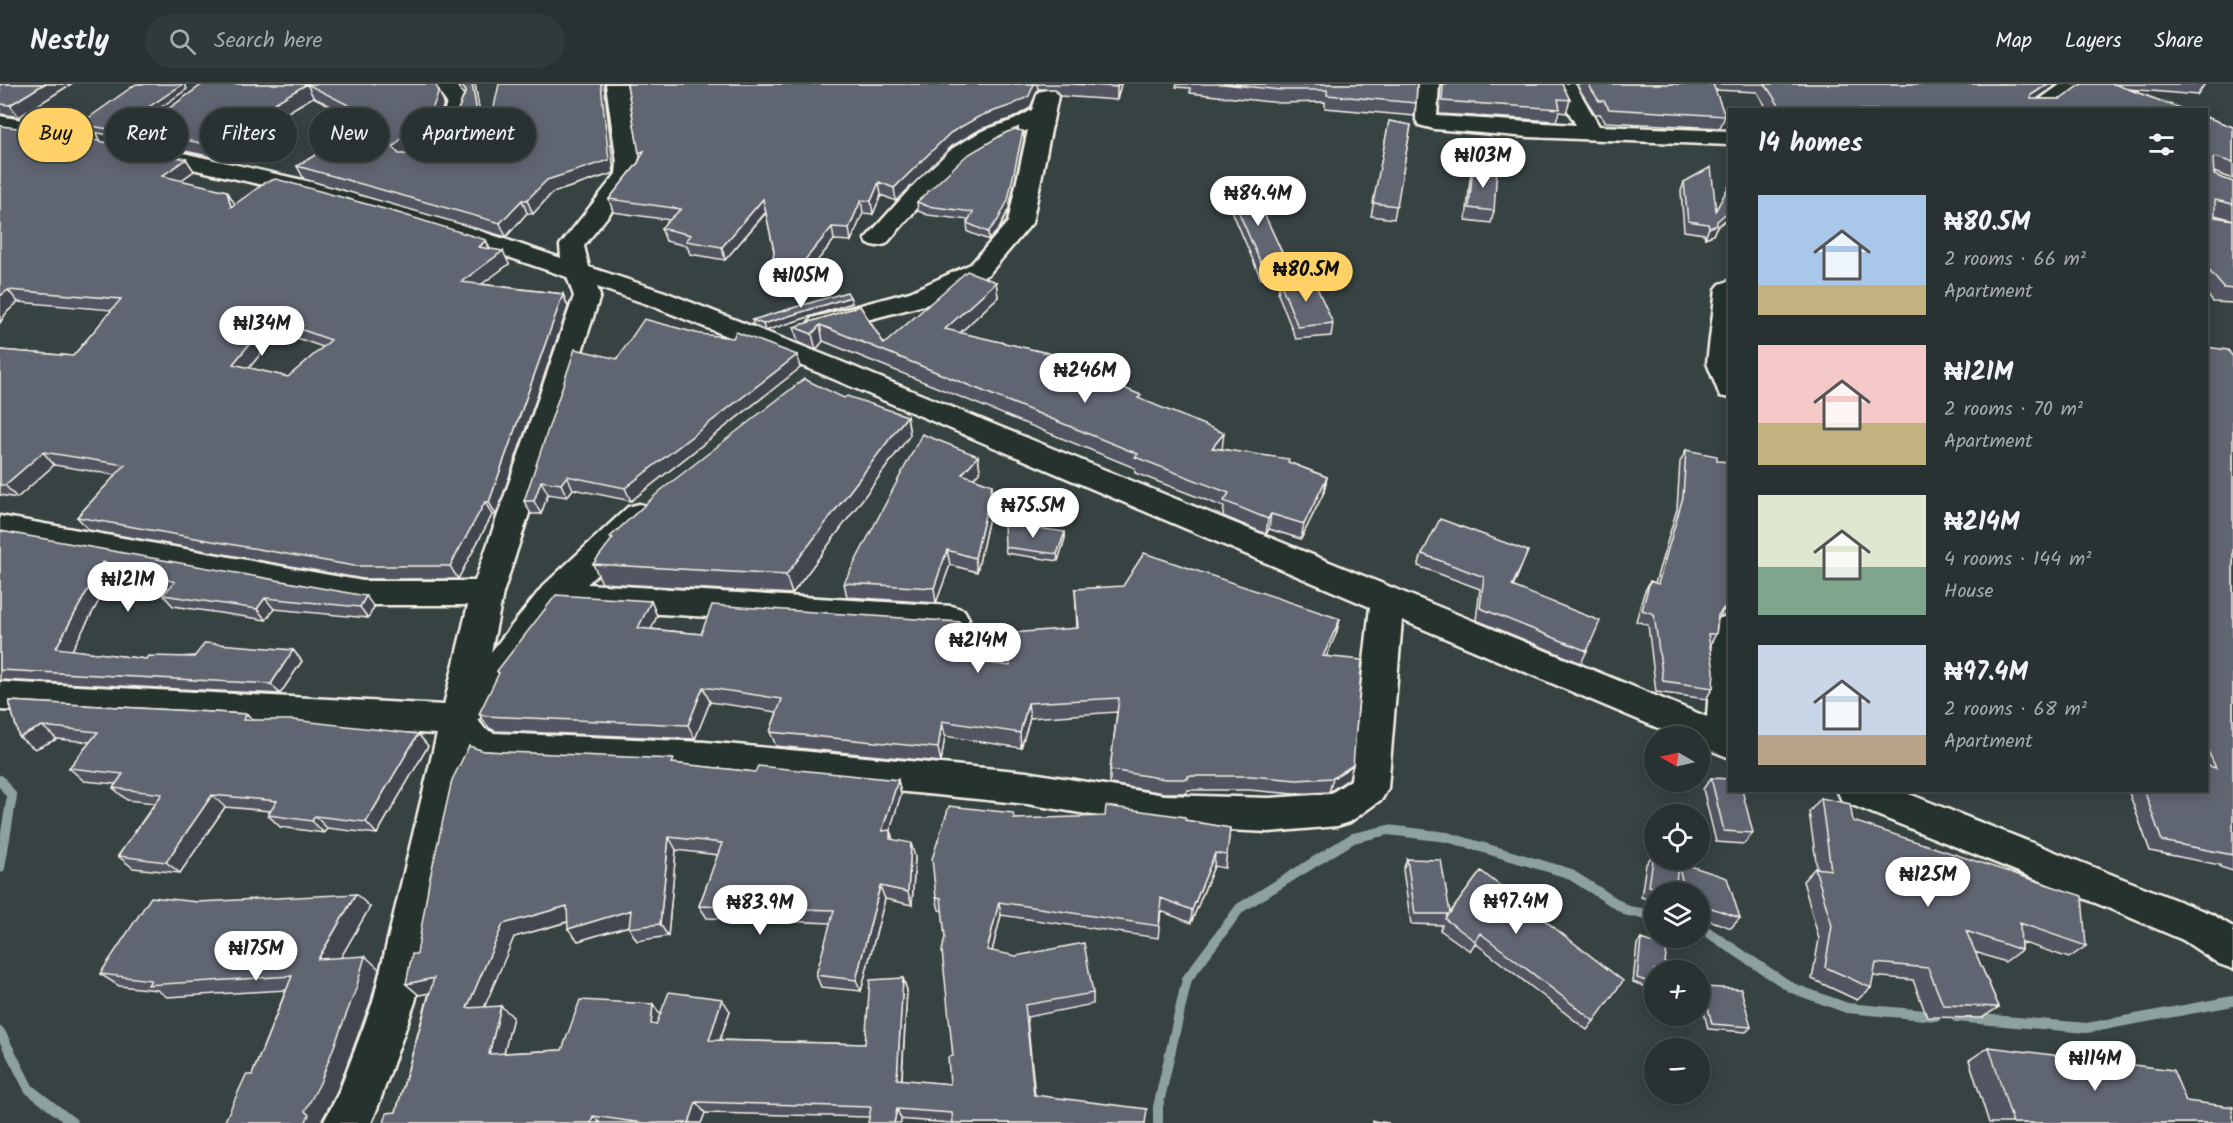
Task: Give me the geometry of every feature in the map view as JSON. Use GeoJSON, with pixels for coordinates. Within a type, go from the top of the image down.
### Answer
{"type":"FeatureCollection","features":[{"type":"Feature","properties":{"kind":"street"},"geometry":{"type":"LineString","coordinates":[[444,84],[458,103],[456,108]]}},
{"type":"Feature","properties":{"kind":"street"},"geometry":{"type":"LineString","coordinates":[[345,1123],[354,1109],[394,1002],[487,593],[587,296],[572,254],[573,245],[628,175],[617,84]]}},
{"type":"Feature","properties":{"kind":"street"},"geometry":{"type":"LineString","coordinates":[[1428,84],[1426,116],[1427,120],[1434,122],[1728,138]]}},
{"type":"Feature","properties":{"kind":"street"},"geometry":{"type":"LineString","coordinates":[[1564,84],[1591,132]]}},
{"type":"Feature","properties":{"kind":"street"},"geometry":{"type":"LineString","coordinates":[[2039,108],[2076,84]]}},
{"type":"Feature","properties":{"kind":"street"},"geometry":{"type":"LineString","coordinates":[[766,341],[851,314],[919,298],[980,269],[1020,223],[1050,91]]}},
{"type":"Feature","properties":{"kind":"street"},"geometry":{"type":"LineString","coordinates":[[877,239],[926,185],[961,153],[990,136],[1022,125],[1042,113],[1050,91]]}},
{"type":"Feature","properties":{"kind":"street"},"geometry":{"type":"LineString","coordinates":[[0,123],[105,143]]}},
{"type":"Feature","properties":{"kind":"street"},"geometry":{"type":"LineString","coordinates":[[188,161],[308,188],[426,220],[578,270],[827,366],[1726,742],[1728,685]]}},
{"type":"Feature","properties":{"kind":"street"},"geometry":{"type":"LineString","coordinates":[[1728,298],[1721,363],[1728,383]]}},
{"type":"Feature","properties":{"kind":"street"},"geometry":{"type":"LineString","coordinates":[[800,387],[827,366]]}},
{"type":"Feature","properties":{"kind":"street"},"geometry":{"type":"LineString","coordinates":[[458,720],[555,595],[664,493]]}},
{"type":"Feature","properties":{"kind":"street"},"geometry":{"type":"LineString","coordinates":[[0,527],[363,593],[487,593]]}},
{"type":"Feature","properties":{"kind":"street"},"geometry":{"type":"LineString","coordinates":[[555,595],[952,619]]}},
{"type":"Feature","properties":{"kind":"street"},"geometry":{"type":"LineString","coordinates":[[458,720],[472,740],[494,748],[705,757],[1027,788],[1164,811],[1269,815],[1337,810],[1369,788],[1387,601]]}},
{"type":"Feature","properties":{"kind":"street"},"geometry":{"type":"LineString","coordinates":[[0,696],[458,720]]}},
{"type":"Feature","properties":{"kind":"street"},"geometry":{"type":"LineString","coordinates":[[1860,792],[2122,895],[2197,927],[2233,950]]}},
{"type":"Feature","properties":{"kind":"building"},"geometry":{"type":"Polygon","coordinates":[[[0,84],[44,84],[10,105],[0,104],[0,84]]]}},
{"type":"Feature","properties":{"kind":"building"},"geometry":{"type":"Polygon","coordinates":[[[136,84],[183,84],[147,108],[105,108],[105,128],[93,126],[93,115],[136,84]]]}},
{"type":"Feature","properties":{"kind":"building"},"geometry":{"type":"Polygon","coordinates":[[[203,84],[307,84],[266,108],[200,108],[200,143],[188,140],[188,108],[170,108],[203,84]]]}},
{"type":"Feature","properties":{"kind":"building"},"geometry":{"type":"Polygon","coordinates":[[[307,84],[435,84],[439,91],[432,108],[401,108],[401,139],[393,147],[401,154],[401,162],[536,162],[536,108],[494,108],[499,84],[601,84],[609,160],[547,180],[527,200],[522,200],[500,223],[297,166],[309,159],[309,162],[389,162],[389,108],[354,108],[307,84]]]}},
{"type":"Feature","properties":{"kind":"building"},"geometry":{"type":"Polygon","coordinates":[[[460,84],[472,84],[476,108],[459,108],[466,91],[460,84]]]}},
{"type":"Feature","properties":{"kind":"building"},"geometry":{"type":"Polygon","coordinates":[[[627,84],[1034,84],[1029,96],[1012,105],[980,116],[950,133],[894,188],[879,182],[871,201],[861,200],[849,228],[832,227],[794,273],[772,269],[774,251],[763,199],[722,247],[686,241],[691,235],[661,228],[681,209],[609,199],[638,163],[644,151],[639,153],[627,84]]]}},
{"type":"Feature","properties":{"kind":"building"},"geometry":{"type":"Polygon","coordinates":[[[1072,84],[1118,84],[1117,87],[1072,84]]]}},
{"type":"Feature","properties":{"kind":"building"},"geometry":{"type":"Polygon","coordinates":[[[1223,84],[1417,84],[1416,103],[1327,95],[1327,90],[1281,90],[1223,84]]]}},
{"type":"Feature","properties":{"kind":"building"},"geometry":{"type":"Polygon","coordinates":[[[1443,84],[1562,84],[1570,100],[1558,99],[1560,109],[1442,101],[1443,84]]]}},
{"type":"Feature","properties":{"kind":"building"},"geometry":{"type":"Polygon","coordinates":[[[1588,84],[1713,84],[1725,116],[1609,109],[1604,101],[1599,101],[1588,84]]]}},
{"type":"Feature","properties":{"kind":"building"},"geometry":{"type":"Polygon","coordinates":[[[1765,84],[2048,84],[2031,95],[2031,99],[2061,99],[2082,84],[2114,84],[2180,108],[1781,108],[1765,84]]]}},
{"type":"Feature","properties":{"kind":"building"},"geometry":{"type":"Polygon","coordinates":[[[2208,118],[2233,127],[2233,163],[2216,157],[2213,159],[2214,175],[2233,182],[2233,204],[2215,200],[2215,217],[2233,220],[2233,289],[2224,288],[2208,269],[2208,118]]]}},
{"type":"Feature","properties":{"kind":"building"},"geometry":{"type":"Polygon","coordinates":[[[1389,121],[1411,125],[1397,206],[1373,203],[1389,121]]]}},
{"type":"Feature","properties":{"kind":"building"},"geometry":{"type":"Polygon","coordinates":[[[0,126],[18,128],[18,162],[93,162],[93,140],[105,142],[105,162],[182,162],[162,176],[227,191],[231,207],[266,182],[276,179],[395,212],[486,240],[479,247],[503,251],[461,282],[563,294],[489,502],[485,502],[450,566],[354,566],[77,517],[125,465],[43,452],[5,485],[0,485],[0,350],[73,356],[121,299],[8,290],[0,296],[0,126]],[[283,323],[266,324],[233,364],[288,377],[331,340],[283,323]]]}},
{"type":"Feature","properties":{"kind":"building"},"geometry":{"type":"Polygon","coordinates":[[[1018,128],[1017,130],[1023,131],[1008,200],[998,220],[988,232],[967,223],[973,212],[927,206],[917,202],[966,156],[1018,128]]]}},
{"type":"Feature","properties":{"kind":"building"},"geometry":{"type":"Polygon","coordinates":[[[1473,166],[1497,169],[1494,211],[1469,208],[1473,166]]]}},
{"type":"Feature","properties":{"kind":"building"},"geometry":{"type":"Polygon","coordinates":[[[1711,167],[1716,210],[1728,188],[1728,212],[1717,221],[1717,225],[1709,228],[1708,224],[1688,221],[1684,182],[1711,167]]]}},
{"type":"Feature","properties":{"kind":"building"},"geometry":{"type":"Polygon","coordinates":[[[1250,183],[1287,263],[1262,266],[1230,192],[1250,183]]]}},
{"type":"Feature","properties":{"kind":"building"},"geometry":{"type":"Polygon","coordinates":[[[967,271],[996,282],[945,329],[1052,354],[1049,357],[1141,395],[1138,398],[1224,433],[1212,448],[1289,459],[1288,462],[1327,477],[1304,524],[1271,514],[1268,519],[1224,501],[1229,493],[1135,457],[1138,454],[820,325],[812,334],[794,327],[860,306],[884,344],[967,271]]]}},
{"type":"Feature","properties":{"kind":"building"},"geometry":{"type":"Polygon","coordinates":[[[1313,279],[1333,323],[1298,327],[1280,282],[1313,279]]]}},
{"type":"Feature","properties":{"kind":"building"},"geometry":{"type":"Polygon","coordinates":[[[847,292],[850,297],[763,324],[752,320],[847,292]]]}},
{"type":"Feature","properties":{"kind":"building"},"geometry":{"type":"Polygon","coordinates":[[[644,319],[700,334],[733,338],[736,332],[797,355],[625,488],[567,476],[561,484],[541,481],[534,501],[524,501],[575,349],[617,359],[644,319]]]}},
{"type":"Feature","properties":{"kind":"building"},"geometry":{"type":"Polygon","coordinates":[[[2208,347],[2228,350],[2233,357],[2233,855],[2162,841],[2145,792],[2208,792],[2208,766],[2216,768],[2208,751],[2208,347]]]}},
{"type":"Feature","properties":{"kind":"building"},"geometry":{"type":"Polygon","coordinates":[[[804,379],[844,398],[847,396],[907,416],[786,575],[593,564],[613,538],[610,537],[660,491],[804,379]]]}},
{"type":"Feature","properties":{"kind":"building"},"geometry":{"type":"Polygon","coordinates":[[[922,434],[978,456],[962,474],[992,485],[975,558],[947,550],[934,588],[844,583],[922,434]]]}},
{"type":"Feature","properties":{"kind":"building"},"geometry":{"type":"Polygon","coordinates":[[[1686,450],[1717,456],[1717,461],[1728,462],[1728,601],[1718,615],[1716,634],[1708,634],[1714,670],[1713,688],[1663,681],[1654,614],[1642,610],[1650,581],[1658,584],[1683,497],[1686,450]]]}},
{"type":"Feature","properties":{"kind":"building"},"geometry":{"type":"Polygon","coordinates":[[[1440,519],[1528,551],[1512,586],[1600,621],[1587,651],[1480,608],[1484,577],[1422,554],[1440,519]]]}},
{"type":"Feature","properties":{"kind":"building"},"geometry":{"type":"Polygon","coordinates":[[[1004,523],[1065,532],[1057,554],[1005,547],[1004,523]]]}},
{"type":"Feature","properties":{"kind":"building"},"geometry":{"type":"Polygon","coordinates":[[[0,531],[366,596],[360,607],[265,598],[257,609],[163,595],[175,582],[118,563],[115,566],[103,562],[56,648],[146,659],[148,656],[194,657],[205,643],[293,650],[271,684],[0,670],[0,531]]]}},
{"type":"Feature","properties":{"kind":"building"},"geometry":{"type":"Polygon","coordinates":[[[1144,553],[1340,619],[1323,656],[1362,660],[1353,765],[1333,778],[1297,780],[1251,776],[1188,776],[1188,779],[1165,779],[1110,770],[1119,698],[1028,703],[1020,733],[942,721],[938,748],[770,732],[782,699],[703,687],[688,725],[479,714],[499,673],[497,671],[556,595],[651,601],[638,628],[701,634],[712,605],[960,622],[952,658],[1010,666],[1008,633],[1078,628],[1075,589],[1123,586],[1144,553]]]}},
{"type":"Feature","properties":{"kind":"building"},"geometry":{"type":"Polygon","coordinates":[[[9,701],[247,714],[243,720],[293,720],[418,734],[366,822],[315,816],[312,821],[268,815],[277,801],[212,795],[166,862],[118,856],[162,794],[113,788],[123,774],[69,768],[98,732],[42,726],[19,737],[9,701]]]}},
{"type":"Feature","properties":{"kind":"building"},"geometry":{"type":"Polygon","coordinates":[[[469,746],[484,751],[674,759],[672,763],[755,772],[758,766],[898,780],[882,831],[890,830],[890,839],[911,843],[908,892],[880,886],[856,980],[816,975],[834,910],[699,906],[722,843],[669,837],[660,924],[629,928],[631,910],[568,929],[567,906],[503,924],[467,1008],[501,1006],[489,1054],[562,1050],[580,1000],[653,1004],[651,1024],[656,1025],[669,992],[722,999],[709,1040],[865,1044],[870,980],[903,978],[897,1079],[950,1084],[948,1057],[953,1056],[942,951],[945,937],[941,898],[936,897],[932,859],[949,806],[1013,813],[1014,819],[1105,816],[1106,806],[1185,817],[1185,820],[1230,828],[1227,855],[1215,853],[1192,910],[1161,898],[1159,926],[999,902],[987,950],[1016,956],[1084,943],[1093,993],[1025,1005],[1034,1095],[1147,1109],[1145,1123],[953,1123],[952,1113],[897,1109],[894,1123],[868,1123],[871,1107],[696,1102],[689,1123],[643,1123],[593,1116],[591,1123],[384,1123],[387,1113],[396,1112],[434,978],[406,984],[412,954],[417,954],[429,882],[452,780],[469,746]]]}},
{"type":"Feature","properties":{"kind":"building"},"geometry":{"type":"Polygon","coordinates":[[[1711,778],[1728,779],[1728,792],[1743,792],[1753,833],[1724,831],[1711,778]]]}},
{"type":"Feature","properties":{"kind":"building"},"geometry":{"type":"Polygon","coordinates":[[[1821,798],[1850,804],[1853,821],[2082,896],[2086,946],[2020,923],[2021,950],[1966,931],[1999,1007],[1943,1005],[1928,968],[1876,963],[1871,988],[1825,967],[1832,926],[1815,868],[1831,870],[1821,798]]]}},
{"type":"Feature","properties":{"kind":"building"},"geometry":{"type":"Polygon","coordinates":[[[1407,859],[1441,860],[1450,913],[1481,871],[1623,981],[1594,1021],[1480,933],[1475,941],[1445,919],[1448,914],[1415,914],[1407,859]]]}},
{"type":"Feature","properties":{"kind":"building"},"geometry":{"type":"Polygon","coordinates":[[[1651,870],[1677,870],[1676,882],[1650,882],[1651,870]]]}},
{"type":"Feature","properties":{"kind":"building"},"geometry":{"type":"Polygon","coordinates":[[[1680,870],[1703,870],[1727,878],[1740,918],[1710,908],[1710,882],[1682,882],[1680,870]]]}},
{"type":"Feature","properties":{"kind":"building"},"geometry":{"type":"Polygon","coordinates":[[[356,894],[318,959],[365,956],[356,989],[320,1083],[305,1111],[309,1115],[305,1123],[224,1123],[246,1075],[252,1075],[292,976],[148,985],[151,980],[100,974],[151,897],[198,902],[356,894]]]}},
{"type":"Feature","properties":{"kind":"building"},"geometry":{"type":"Polygon","coordinates":[[[1641,939],[1644,940],[1644,948],[1667,948],[1665,960],[1644,960],[1644,980],[1637,978],[1641,939]]]}},
{"type":"Feature","properties":{"kind":"building"},"geometry":{"type":"Polygon","coordinates":[[[1710,987],[1741,989],[1751,1027],[1712,1024],[1710,987]]]}},
{"type":"Feature","properties":{"kind":"building"},"geometry":{"type":"Polygon","coordinates":[[[1989,1047],[2173,1070],[2186,1101],[2233,1107],[2233,1123],[2013,1123],[1989,1047]]]}},
{"type":"Feature","properties":{"kind":"waterway"},"geometry":{"type":"LineString","coordinates":[[0,780],[12,796],[0,868]]}},
{"type":"Feature","properties":{"kind":"waterway"},"geometry":{"type":"LineString","coordinates":[[1158,1123],[1158,1107],[1187,979],[1240,908],[1353,838],[1388,830],[1447,837],[1568,873],[1628,911],[1644,913]]}},
{"type":"Feature","properties":{"kind":"waterway"},"geometry":{"type":"LineString","coordinates":[[1710,934],[1792,988],[1847,1008],[1936,1016]]}},
{"type":"Feature","properties":{"kind":"waterway"},"geometry":{"type":"LineString","coordinates":[[1956,1017],[2087,1028],[2233,1001]]}},
{"type":"Feature","properties":{"kind":"waterway"},"geometry":{"type":"LineString","coordinates":[[0,1032],[29,1089],[73,1123]]}}]}
